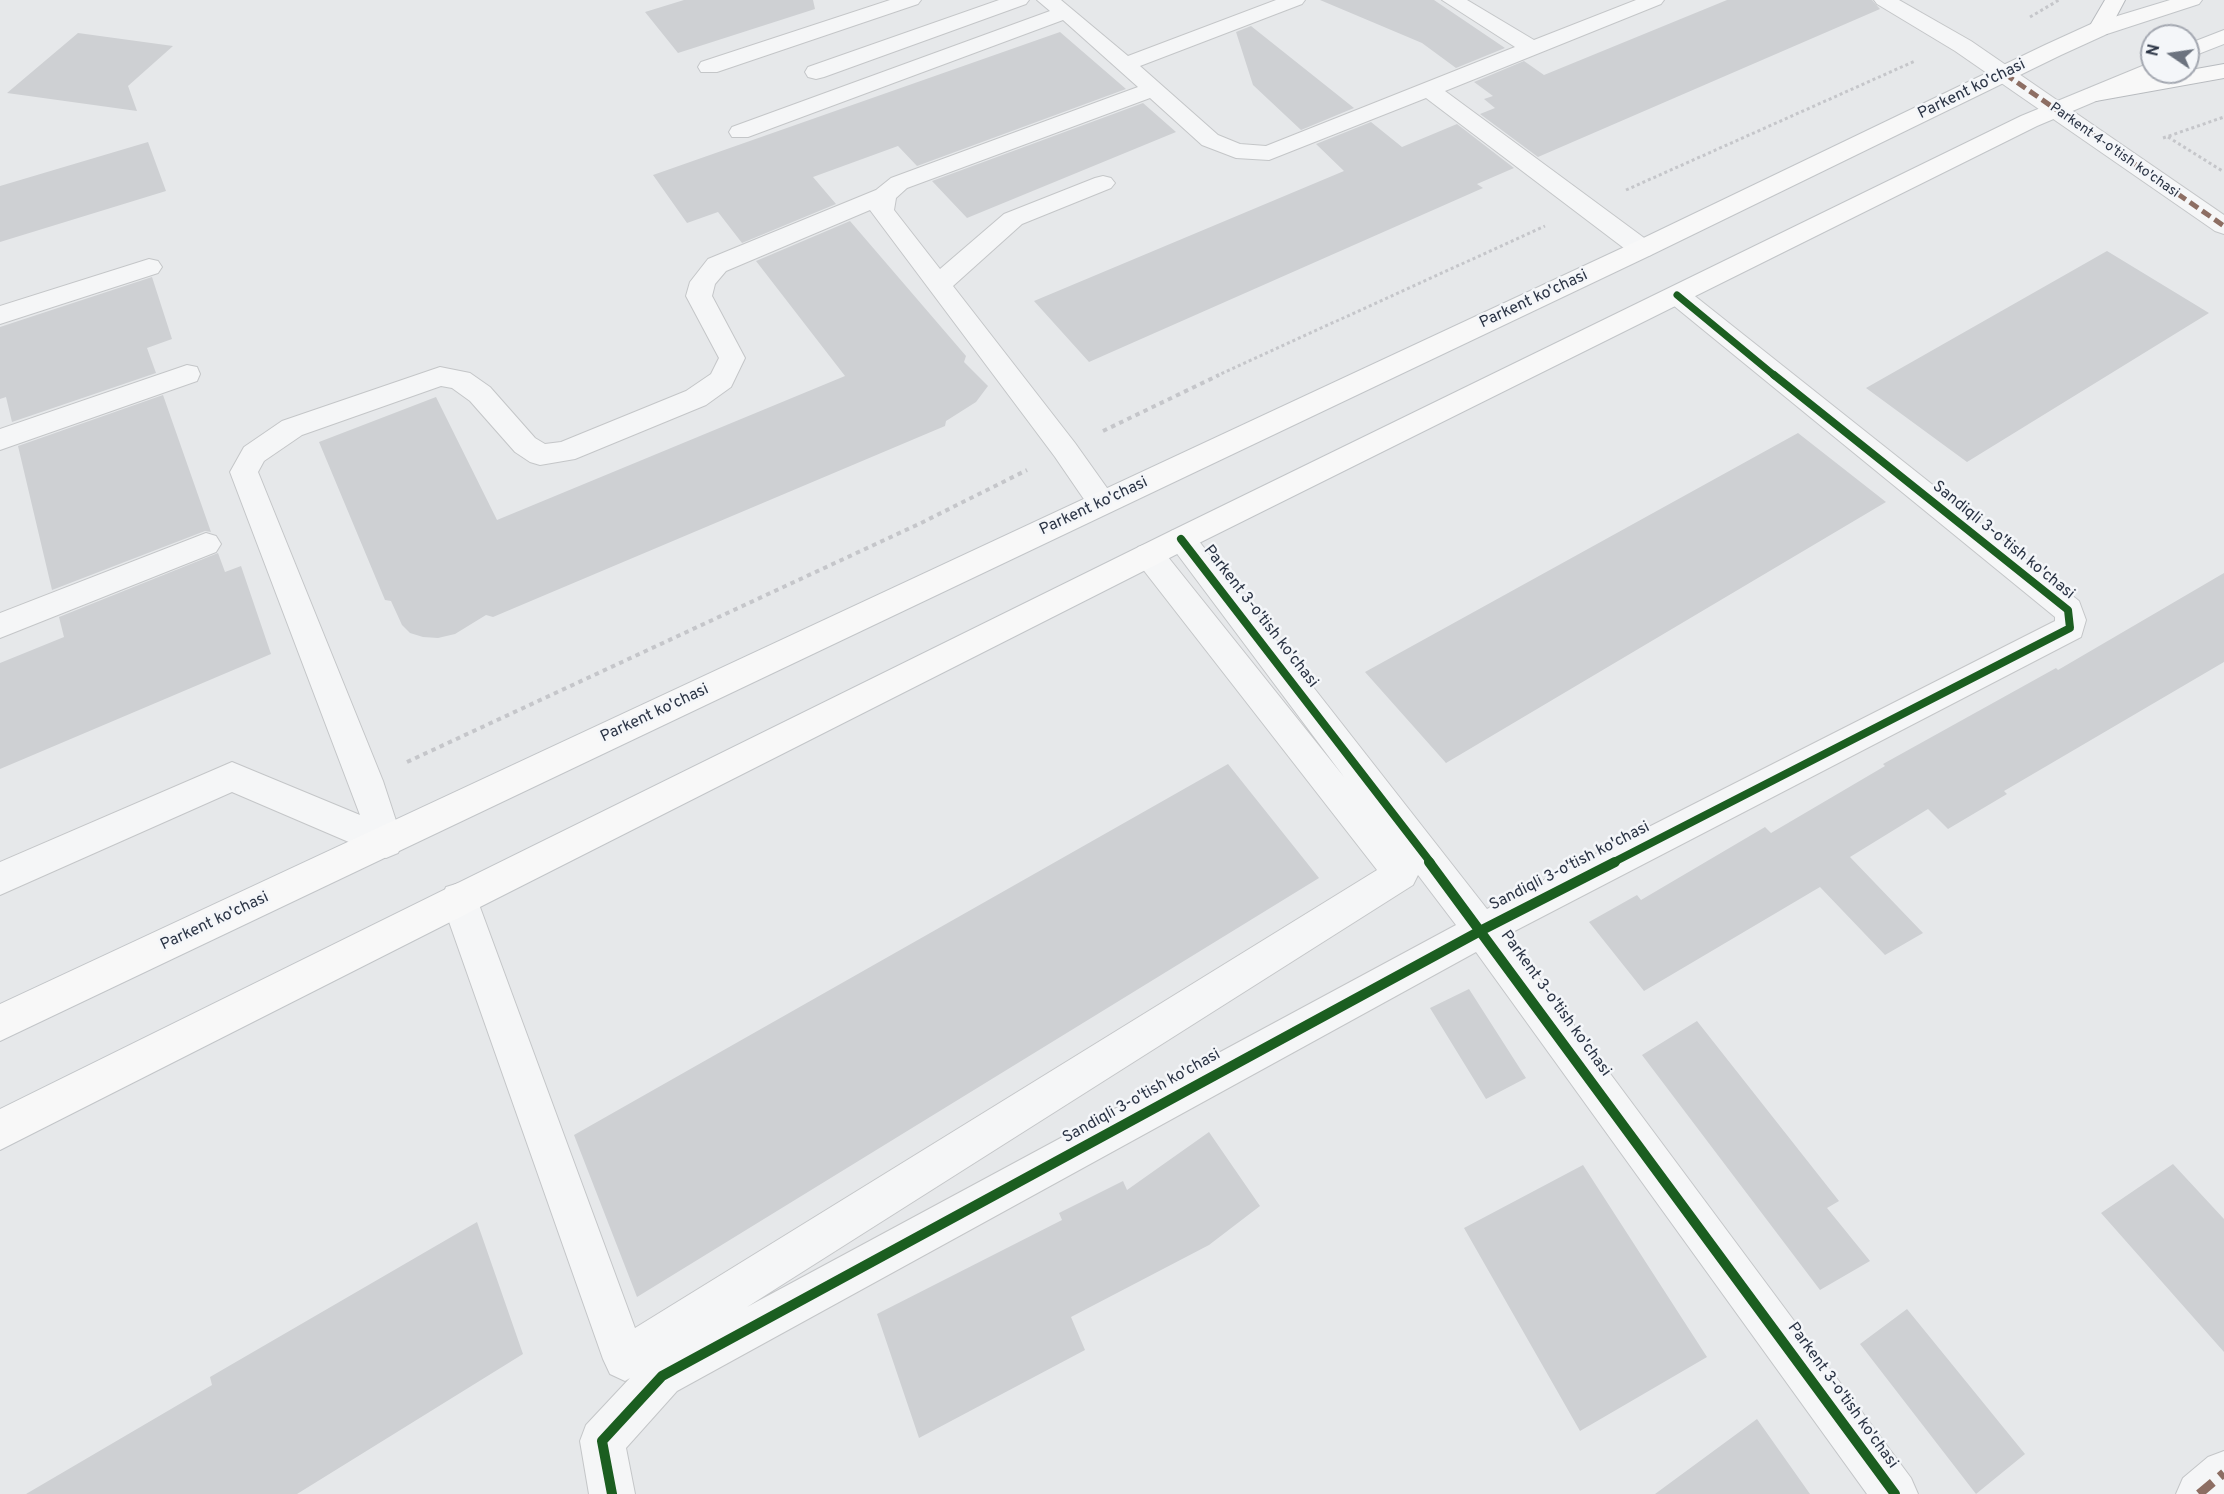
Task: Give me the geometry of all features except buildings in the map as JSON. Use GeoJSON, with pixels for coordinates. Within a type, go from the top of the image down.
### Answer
{"type":"FeatureCollection","features":[{"type":"Feature","properties":{"kind":"main road"},"geometry":{"type":"LineString","coordinates":[[2099,29],[2115,0]]}},
{"type":"Feature","properties":{"kind":"main road","name":"Parkent ko'chasi"},"geometry":{"type":"LineString","coordinates":[[0,1023],[1642,249],[2099,29],[2192,0]]}},
{"type":"Feature","properties":{"kind":"main road"},"geometry":{"type":"LineString","coordinates":[[2200,47],[2224,36]]}},
{"type":"Feature","properties":{"kind":"main road"},"geometry":{"type":"LineString","coordinates":[[2096,94],[2224,71]]}},
{"type":"Feature","properties":{"kind":"main road"},"geometry":{"type":"LineString","coordinates":[[0,1130],[1165,547],[1677,294],[2029,121],[2140,74]]}},
{"type":"Feature","properties":{"kind":"street"},"geometry":{"type":"LineString","coordinates":[[709,67],[911,0]]}},
{"type":"Feature","properties":{"kind":"street"},"geometry":{"type":"LineString","coordinates":[[816,72],[1019,0]]}},
{"type":"Feature","properties":{"kind":"street"},"geometry":{"type":"LineString","coordinates":[[1123,65],[1294,0]]}},
{"type":"Feature","properties":{"kind":"street"},"geometry":{"type":"LineString","coordinates":[[1452,0],[1533,49]]}},
{"type":"Feature","properties":{"kind":"street"},"geometry":{"type":"LineString","coordinates":[[740,132],[1057,6],[1210,140],[1236,151],[1269,153],[1654,0]]}},
{"type":"Feature","properties":{"kind":"street","name":"Parkent 4-o'tish ko'chasi"},"geometry":{"type":"LineString","coordinates":[[1884,0],[1963,45],[2224,226]]}},
{"type":"Feature","properties":{"kind":"street"},"geometry":{"type":"LineString","coordinates":[[386,842],[366,781],[244,472],[254,454],[292,428],[440,376],[460,380],[480,394],[525,445],[540,455],[565,452],[696,398],[721,380],[732,358],[699,296],[703,282],[717,265],[884,195],[899,183],[1151,90]]}},
{"type":"Feature","properties":{"kind":"street"},"geometry":{"type":"LineString","coordinates":[[1429,90],[1642,249]]}},
{"type":"Feature","properties":{"kind":"street"},"geometry":{"type":"LineString","coordinates":[[939,284],[1013,219],[1103,183]]}},
{"type":"Feature","properties":{"kind":"street"},"geometry":{"type":"LineString","coordinates":[[884,195],[882,211],[1102,503]]}},
{"type":"Feature","properties":{"kind":"street"},"geometry":{"type":"LineString","coordinates":[[0,315],[149,267]]}},
{"type":"Feature","properties":{"kind":"street","name":"Sandiqli 3-o'tish ko'chasi"},"geometry":{"type":"LineString","coordinates":[[612,1494],[602,1441],[662,1376],[1482,930],[2070,628],[2071,620],[2068,610],[1803,399],[1677,294]]}},
{"type":"Feature","properties":{"kind":"street"},"geometry":{"type":"LineString","coordinates":[[0,440],[187,374]]}},
{"type":"Feature","properties":{"kind":"street"},"geometry":{"type":"LineString","coordinates":[[0,626],[206,544]]}},
{"type":"Feature","properties":{"kind":"street"},"geometry":{"type":"LineString","coordinates":[[459,899],[626,1359],[1401,874],[1165,547]]}},
{"type":"Feature","properties":{"kind":"street","name":"Parkent 3-o'tish ko'chasi"},"geometry":{"type":"LineString","coordinates":[[1165,547],[1482,930],[1895,1494]]}},
{"type":"Feature","properties":{"kind":"street"},"geometry":{"type":"LineString","coordinates":[[0,879],[232,777],[386,842]]}},
{"type":"Feature","properties":{"kind":"street"},"geometry":{"type":"LineString","coordinates":[[2199,1494],[2224,1473]]}},
{"type":"Feature","properties":{"kind":"path"},"geometry":{"type":"LineString","coordinates":[[2167,136],[2224,172]]}},
{"type":"Feature","properties":{"kind":"marked path"},"geometry":{"type":"LineString","coordinates":[[2005,74],[2224,226]]}},
{"type":"Feature","properties":{"kind":"marked path"},"geometry":{"type":"LineString","coordinates":[[2199,1494],[2224,1473]]}},
{"type":"Feature","properties":{"kind":"cycle path"},"geometry":{"type":"LineString","coordinates":[[612,1494],[602,1441],[662,1376],[1482,930],[2070,628],[2071,620],[2068,610],[1803,399],[1677,295]]}},
{"type":"Feature","properties":{"kind":"cycle path"},"geometry":{"type":"LineString","coordinates":[[1181,539],[1482,930],[1895,1494]]}}]}
